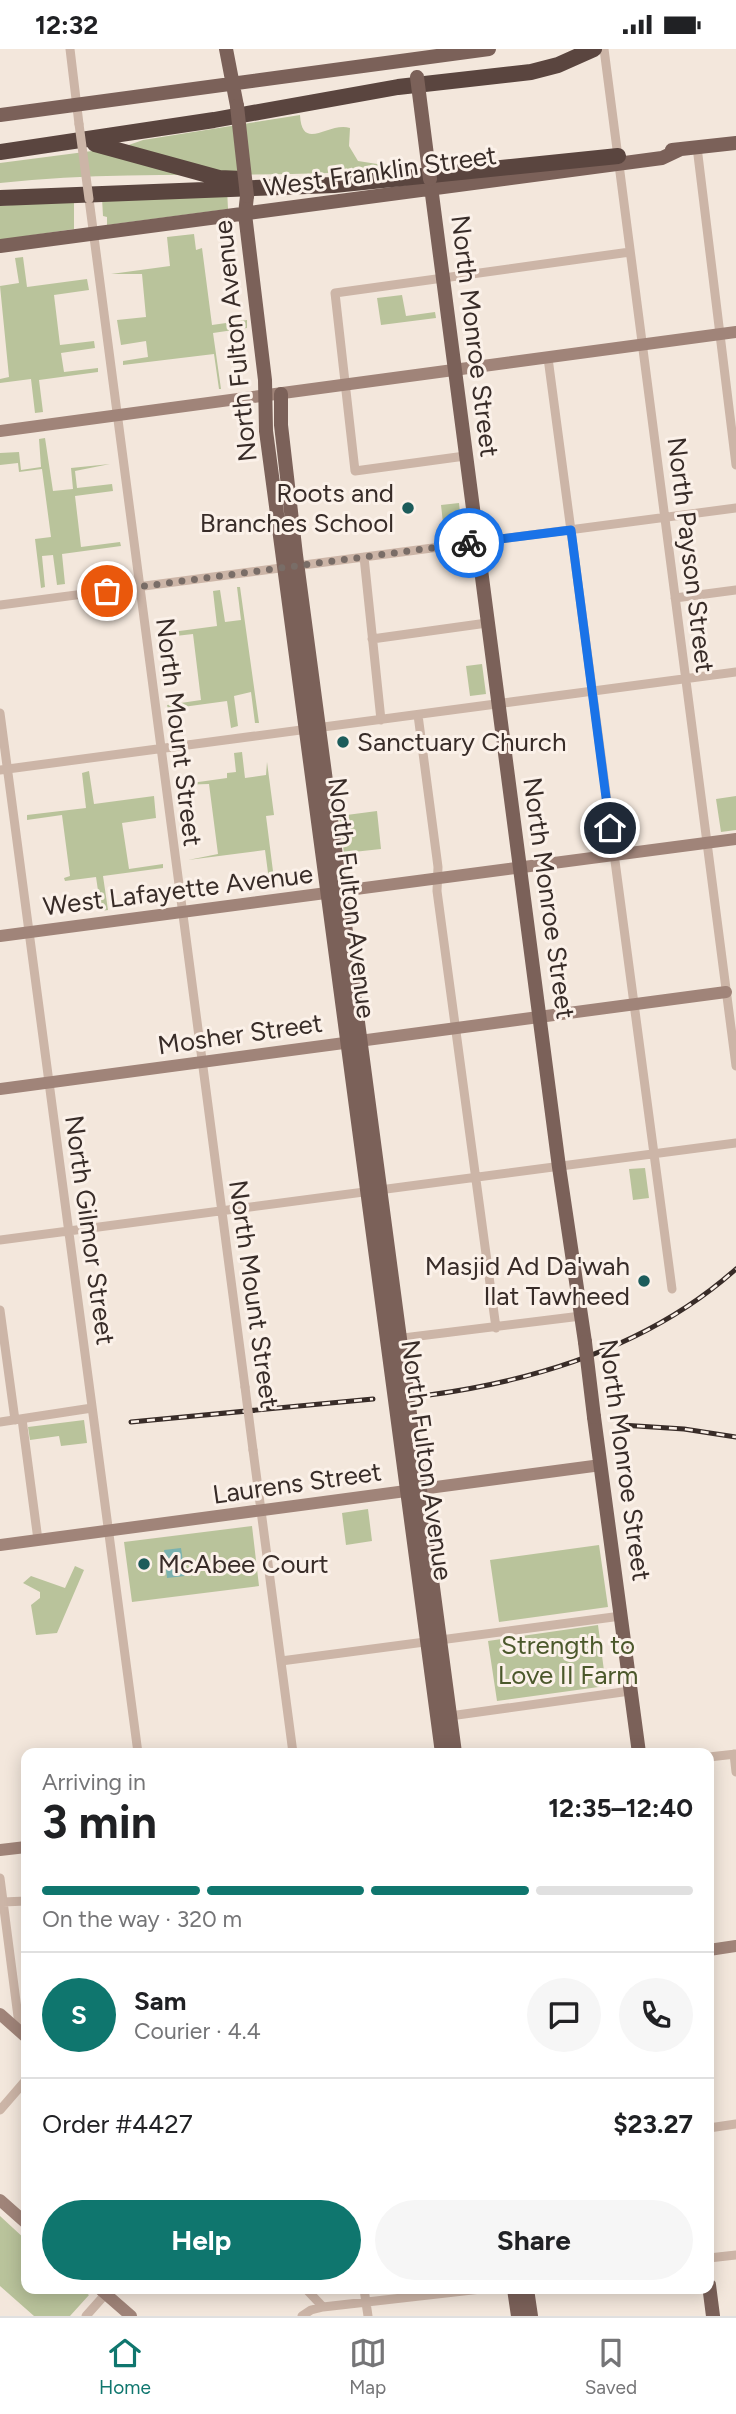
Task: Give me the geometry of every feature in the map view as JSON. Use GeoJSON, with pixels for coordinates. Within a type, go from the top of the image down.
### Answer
{"type":"FeatureCollection","features":[{"type":"Feature","properties":{"kind":"highway"},"geometry":{"type":"LineString","coordinates":[[0,152],[214,120],[398,86],[531,72],[558,65],[594,49]]}},
{"type":"Feature","properties":{"kind":"highway"},"geometry":{"type":"LineString","coordinates":[[76,142],[106,145],[219,178],[266,180],[342,178],[563,155],[602,153],[619,160]]}},
{"type":"Feature","properties":{"kind":"highway"},"geometry":{"type":"LineString","coordinates":[[0,198],[334,185],[619,160]]}},
{"type":"Feature","properties":{"kind":"main road","name":"North Fulton Avenue"},"geometry":{"type":"LineString","coordinates":[[226,49],[237,106],[247,195],[245,213],[265,396],[291,567],[433,1641],[442,1748]]}},
{"type":"Feature","properties":{"kind":"main road"},"geometry":{"type":"LineString","coordinates":[[0,115],[231,85],[414,54],[489,49]]}},
{"type":"Feature","properties":{"kind":"main road","name":"North Monroe Street"},"geometry":{"type":"LineString","coordinates":[[414,54],[487,624],[638,1748]]}},
{"type":"Feature","properties":{"kind":"main road","name":"West Franklin Street"},"geometry":{"type":"LineString","coordinates":[[0,246],[245,213],[431,183],[736,143]]}},
{"type":"Feature","properties":{"kind":"main road"},"geometry":{"type":"LineString","coordinates":[[0,431],[736,332]]}},
{"type":"Feature","properties":{"kind":"main road","name":"North Fulton Avenue"},"geometry":{"type":"LineString","coordinates":[[281,394],[291,567]]}},
{"type":"Feature","properties":{"kind":"main road","name":"West Lafayette Avenue"},"geometry":{"type":"LineString","coordinates":[[0,936],[736,839]]}},
{"type":"Feature","properties":{"kind":"main road","name":"Mosher Street"},"geometry":{"type":"LineString","coordinates":[[0,1089],[731,991]]}},
{"type":"Feature","properties":{"kind":"main road","name":"Laurens Street"},"geometry":{"type":"LineString","coordinates":[[0,1545],[601,1465]]}},
{"type":"Feature","properties":{"kind":"main road","name":"North Fulton Avenue"},"geometry":{"type":"LineString","coordinates":[[433,1641],[454,1748]]}},
{"type":"Feature","properties":{"kind":"main road"},"geometry":{"type":"LineString","coordinates":[[0,1850],[21,1848]]}},
{"type":"Feature","properties":{"kind":"main road"},"geometry":{"type":"LineString","coordinates":[[714,1949],[736,1946]]}},
{"type":"Feature","properties":{"kind":"main road"},"geometry":{"type":"LineString","coordinates":[[0,2014],[21,2032]]}},
{"type":"Feature","properties":{"kind":"main road"},"geometry":{"type":"LineString","coordinates":[[0,2200],[21,2219]]}},
{"type":"Feature","properties":{"kind":"main road"},"geometry":{"type":"LineString","coordinates":[[109,2294],[131,2316]]}},
{"type":"Feature","properties":{"kind":"main road"},"geometry":{"type":"LineString","coordinates":[[515,2294],[518,2316]]}},
{"type":"Feature","properties":{"kind":"main road"},"geometry":{"type":"LineString","coordinates":[[528,2294],[531,2316]]}},
{"type":"Feature","properties":{"kind":"main road"},"geometry":{"type":"LineString","coordinates":[[710,2294],[713,2316]]}},
{"type":"Feature","properties":{"kind":"street","name":"North Mount Street"},"geometry":{"type":"LineString","coordinates":[[70,49],[292,1748]]}},
{"type":"Feature","properties":{"kind":"street","name":"North Payson Street"},"geometry":{"type":"LineString","coordinates":[[604,49],[707,843],[731,991],[736,1066]]}},
{"type":"Feature","properties":{"kind":"street"},"geometry":{"type":"LineString","coordinates":[[697,147],[736,465]]}},
{"type":"Feature","properties":{"kind":"street"},"geometry":{"type":"LineString","coordinates":[[465,456],[355,471],[335,293],[630,252]]}},
{"type":"Feature","properties":{"kind":"street"},"geometry":{"type":"LineString","coordinates":[[548,358],[672,1289]]}},
{"type":"Feature","properties":{"kind":"street"},"geometry":{"type":"LineString","coordinates":[[0,605],[736,508]]}},
{"type":"Feature","properties":{"kind":"street"},"geometry":{"type":"LineString","coordinates":[[364,557],[381,720]]}},
{"type":"Feature","properties":{"kind":"street"},"geometry":{"type":"LineString","coordinates":[[675,598],[736,590]]}},
{"type":"Feature","properties":{"kind":"street"},"geometry":{"type":"LineString","coordinates":[[372,639],[487,624]]}},
{"type":"Feature","properties":{"kind":"street"},"geometry":{"type":"LineString","coordinates":[[4,770],[736,672]]}},
{"type":"Feature","properties":{"kind":"street","name":"North Gilmor Street"},"geometry":{"type":"LineString","coordinates":[[0,713],[4,770],[29,932],[137,1748]]}},
{"type":"Feature","properties":{"kind":"street"},"geometry":{"type":"LineString","coordinates":[[418,715],[496,1328]]}},
{"type":"Feature","properties":{"kind":"street"},"geometry":{"type":"LineString","coordinates":[[0,1240],[736,1143]]}},
{"type":"Feature","properties":{"kind":"street"},"geometry":{"type":"LineString","coordinates":[[0,1310],[38,1540]]}},
{"type":"Feature","properties":{"kind":"street"},"geometry":{"type":"LineString","coordinates":[[393,1339],[581,1316]]}},
{"type":"Feature","properties":{"kind":"street"},"geometry":{"type":"LineString","coordinates":[[0,1422],[92,1408]]}},
{"type":"Feature","properties":{"kind":"street"},"geometry":{"type":"LineString","coordinates":[[281,1661],[621,1616]]}},
{"type":"Feature","properties":{"kind":"street"},"geometry":{"type":"LineString","coordinates":[[450,1716],[630,1691]]}},
{"type":"Feature","properties":{"kind":"street"},"geometry":{"type":"LineString","coordinates":[[714,1756],[735,1754],[736,1772]]}},
{"type":"Feature","properties":{"kind":"street"},"geometry":{"type":"LineString","coordinates":[[0,1878],[21,2021]]}},
{"type":"Feature","properties":{"kind":"street"},"geometry":{"type":"LineString","coordinates":[[3,1902],[21,1901]]}},
{"type":"Feature","properties":{"kind":"street"},"geometry":{"type":"LineString","coordinates":[[0,2109],[21,2086]]}},
{"type":"Feature","properties":{"kind":"street"},"geometry":{"type":"LineString","coordinates":[[714,2127],[736,2124]]}},
{"type":"Feature","properties":{"kind":"street"},"geometry":{"type":"LineString","coordinates":[[714,2257],[736,2255]]}},
{"type":"Feature","properties":{"kind":"street"},"geometry":{"type":"LineString","coordinates":[[86,2316],[104,2294]]}},
{"type":"Feature","properties":{"kind":"street"},"geometry":{"type":"LineString","coordinates":[[311,2294],[323,2307]]}},
{"type":"Feature","properties":{"kind":"street"},"geometry":{"type":"LineString","coordinates":[[365,2294],[368,2316]]}},
{"type":"Feature","properties":{"kind":"street"},"geometry":{"type":"LineString","coordinates":[[302,2316],[323,2307],[443,2294]]}},
{"type":"Feature","properties":{"kind":"green space"},"geometry":{"type":"Polygon","coordinates":[[[300,115],[302,126],[311,134],[334,128],[350,128],[349,146],[358,161],[403,168],[302,174],[101,176],[0,183],[0,163],[123,147],[143,140],[300,115]]]}},
{"type":"Feature","properties":{"kind":"green space"},"geometry":{"type":"Polygon","coordinates":[[[227,189],[228,209],[107,225],[107,217],[103,216],[102,198],[227,189]]]}},
{"type":"Feature","properties":{"kind":"green space"},"geometry":{"type":"Polygon","coordinates":[[[74,200],[74,229],[0,240],[0,206],[74,200]]]}},
{"type":"Feature","properties":{"kind":"green space"},"geometry":{"type":"Polygon","coordinates":[[[194,234],[196,250],[202,248],[212,325],[247,320],[247,328],[213,333],[221,389],[214,354],[123,365],[123,361],[148,357],[146,341],[121,345],[117,320],[146,317],[142,274],[111,274],[170,266],[167,237],[194,234]]]}},
{"type":"Feature","properties":{"kind":"green space"},"geometry":{"type":"Polygon","coordinates":[[[23,257],[27,287],[87,279],[89,290],[54,295],[60,345],[94,341],[95,348],[61,353],[64,372],[98,368],[98,372],[39,380],[43,412],[35,413],[31,379],[0,383],[0,379],[9,377],[0,286],[19,283],[15,258],[23,257]]]}},
{"type":"Feature","properties":{"kind":"green space"},"geometry":{"type":"Polygon","coordinates":[[[402,295],[406,316],[435,312],[436,318],[381,325],[377,298],[402,295]]]}},
{"type":"Feature","properties":{"kind":"green space"},"geometry":{"type":"Polygon","coordinates":[[[45,438],[53,491],[73,489],[71,468],[110,464],[75,471],[77,488],[112,484],[113,491],[75,496],[81,547],[120,542],[121,546],[62,554],[65,584],[57,585],[53,555],[42,556],[45,587],[41,588],[35,539],[51,537],[42,469],[19,472],[18,463],[0,465],[0,453],[19,452],[21,470],[41,467],[39,439],[45,438]]]}},
{"type":"Feature","properties":{"kind":"green space"},"geometry":{"type":"Polygon","coordinates":[[[459,503],[462,530],[444,532],[441,505],[459,503]]]}},
{"type":"Feature","properties":{"kind":"green space"},"geometry":{"type":"Polygon","coordinates":[[[237,587],[240,587],[259,723],[255,723],[251,692],[234,696],[238,726],[231,728],[227,701],[168,709],[167,705],[201,700],[193,634],[158,638],[157,634],[217,626],[213,591],[220,590],[225,622],[241,620],[237,587]]]}},
{"type":"Feature","properties":{"kind":"green space"},"geometry":{"type":"Polygon","coordinates":[[[482,664],[486,694],[470,696],[466,666],[482,664]]]}},
{"type":"Feature","properties":{"kind":"green space"},"geometry":{"type":"Polygon","coordinates":[[[242,752],[245,778],[266,775],[267,762],[274,815],[266,816],[275,887],[270,888],[265,850],[188,860],[218,854],[209,784],[177,785],[227,778],[227,773],[236,772],[234,753],[242,752]]]}},
{"type":"Feature","properties":{"kind":"green space"},"geometry":{"type":"Polygon","coordinates":[[[89,771],[94,804],[154,796],[156,818],[122,823],[129,869],[163,864],[163,868],[103,876],[108,910],[101,911],[96,877],[65,881],[64,878],[70,876],[62,815],[27,820],[27,815],[86,808],[82,773],[89,771]]]}},
{"type":"Feature","properties":{"kind":"green space"},"geometry":{"type":"Polygon","coordinates":[[[736,796],[736,830],[721,832],[716,799],[736,796]]]}},
{"type":"Feature","properties":{"kind":"green space"},"geometry":{"type":"Polygon","coordinates":[[[377,811],[381,849],[344,853],[339,816],[377,811]]]}},
{"type":"Feature","properties":{"kind":"green space"},"geometry":{"type":"Polygon","coordinates":[[[645,1168],[649,1198],[633,1200],[629,1169],[645,1168]]]}},
{"type":"Feature","properties":{"kind":"green space"},"geometry":{"type":"Polygon","coordinates":[[[84,1420],[87,1443],[61,1446],[59,1436],[30,1440],[28,1427],[84,1420]]]}},
{"type":"Feature","properties":{"kind":"green space"},"geometry":{"type":"Polygon","coordinates":[[[368,1509],[372,1541],[346,1545],[342,1513],[368,1509]]]}},
{"type":"Feature","properties":{"kind":"green space"},"geometry":{"type":"Polygon","coordinates":[[[252,1526],[259,1586],[132,1602],[124,1542],[252,1526]]]}},
{"type":"Feature","properties":{"kind":"green space"},"geometry":{"type":"Polygon","coordinates":[[[599,1545],[608,1607],[499,1622],[490,1560],[599,1545]]]}},
{"type":"Feature","properties":{"kind":"green space"},"geometry":{"type":"Polygon","coordinates":[[[75,1566],[84,1570],[57,1633],[36,1635],[31,1605],[40,1598],[40,1592],[23,1583],[31,1576],[65,1588],[75,1566]]]}},
{"type":"Feature","properties":{"kind":"green space","name":"Strength to Love II Farm"},"geometry":{"type":"Polygon","coordinates":[[[598,1625],[606,1686],[497,1701],[488,1641],[598,1625]]]}},
{"type":"Feature","properties":{"kind":"green space"},"geometry":{"type":"Polygon","coordinates":[[[0,2216],[21,2235],[21,2294],[89,2295],[70,2316],[34,2316],[0,2286],[0,2216]]]}},
{"type":"Feature","properties":{"kind":"water"},"geometry":{"type":"Polygon","coordinates":[[[181,1548],[185,1576],[167,1578],[164,1550],[181,1548]]]}},
{"type":"Feature","properties":{"kind":"railway"},"geometry":{"type":"LineString","coordinates":[[429,1395],[512,1380],[592,1355],[668,1319],[703,1296],[736,1269]]}},
{"type":"Feature","properties":{"kind":"railway"},"geometry":{"type":"LineString","coordinates":[[131,1422],[373,1399]]}},
{"type":"Feature","properties":{"kind":"railway"},"geometry":{"type":"LineString","coordinates":[[621,1425],[684,1429],[736,1437]]}},
{"type":"Feature","properties":{"kind":"way so far"},"geometry":{"type":"LineString","coordinates":[[107,591],[469,543]]}},
{"type":"Feature","properties":{"kind":"place","name":"Roots and Branches School"},"geometry":{"type":"Point","coordinates":[408,508]}},
{"type":"Feature","properties":{"kind":"place","name":"Sanctuary Church"},"geometry":{"type":"Point","coordinates":[343,742]}},
{"type":"Feature","properties":{"kind":"place","name":"Masjid Ad Da'wah Ilat Tawheed"},"geometry":{"type":"Point","coordinates":[644,1281]}},
{"type":"Feature","properties":{"kind":"place","name":"McAbee Court"},"geometry":{"type":"Point","coordinates":[144,1564]}},
{"type":"Feature","properties":{"kind":"route"},"geometry":{"type":"LineString","coordinates":[[469,543],[571,530],[610,828]]}}]}
